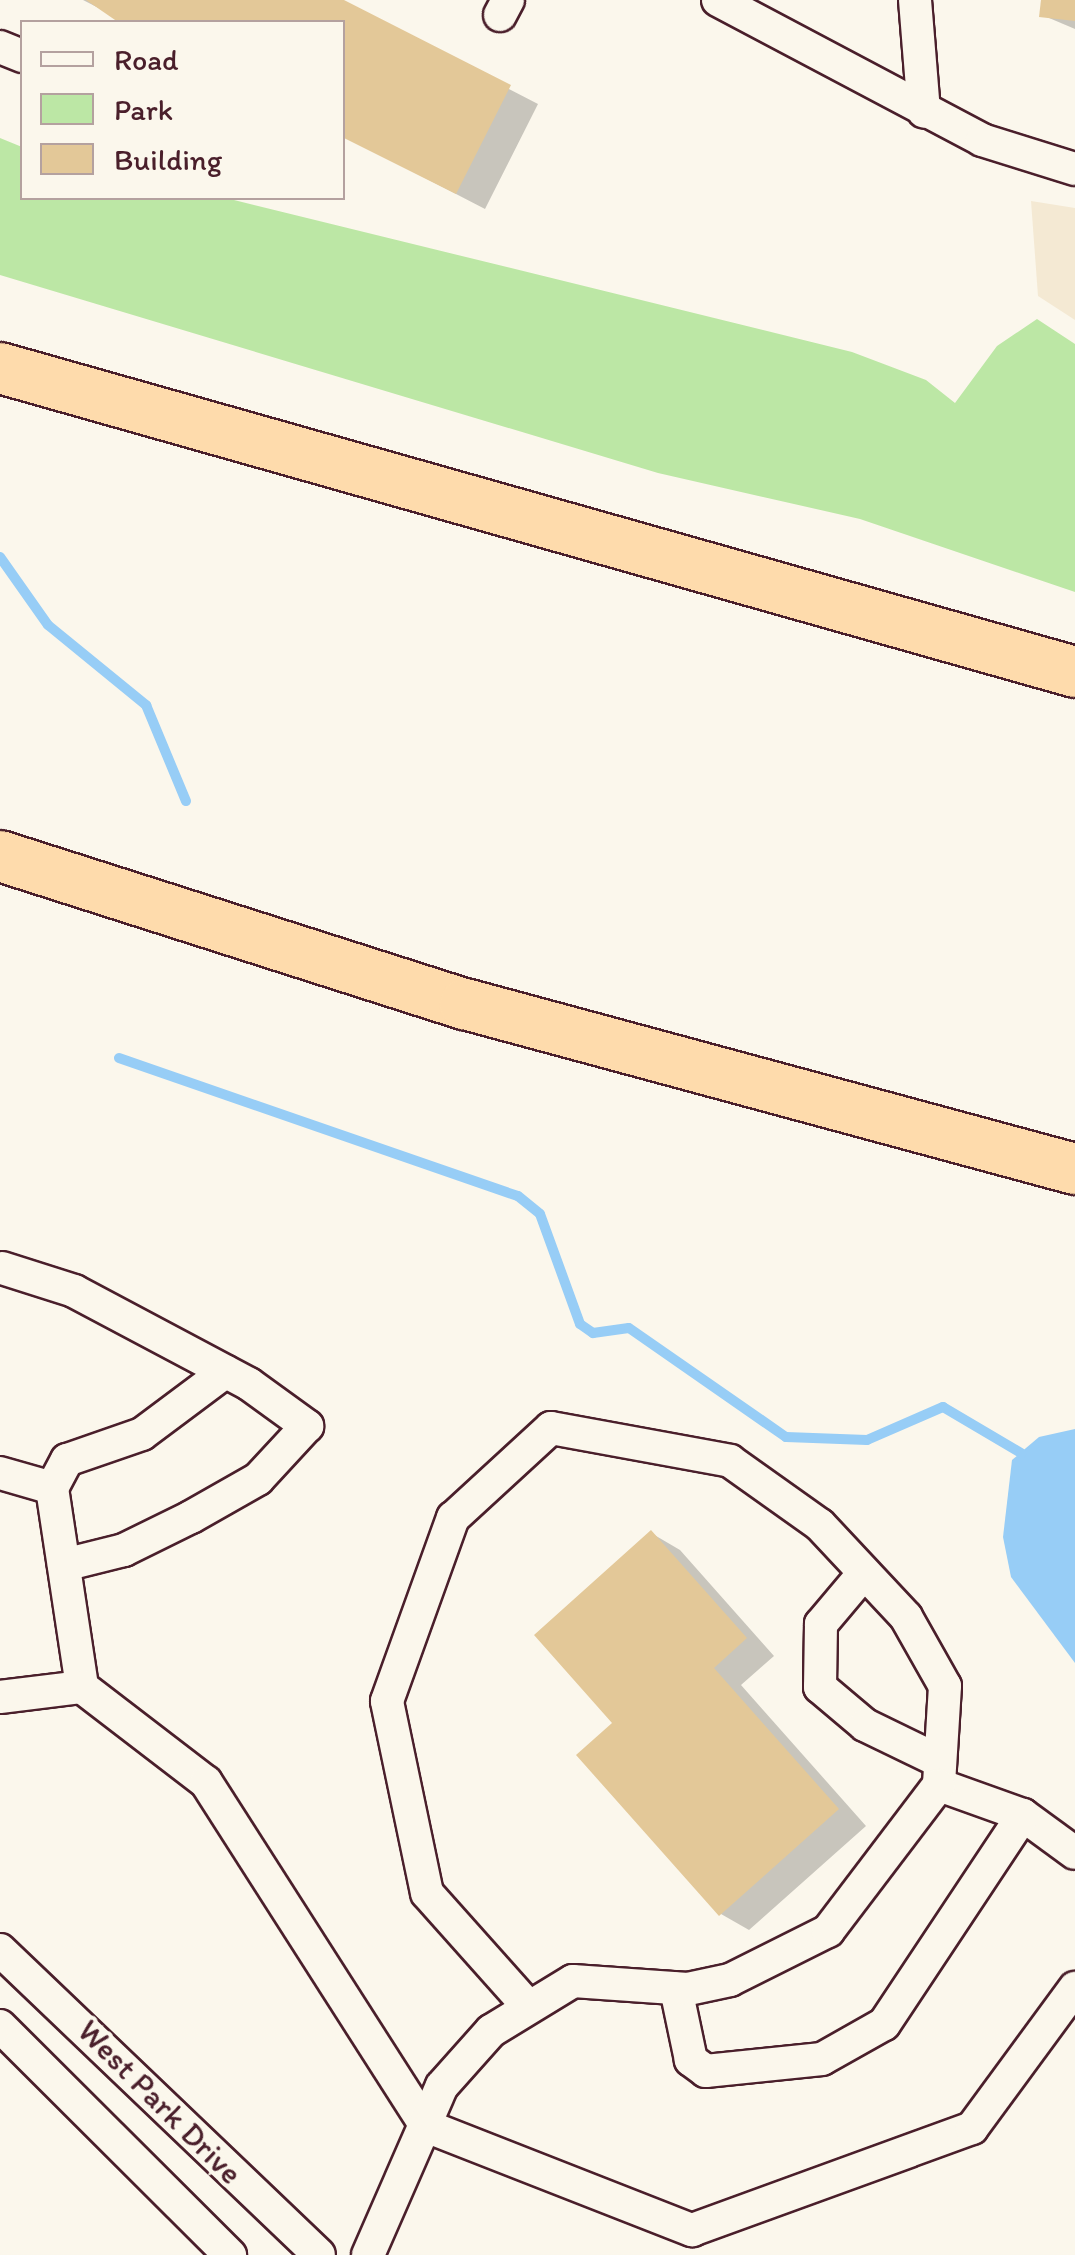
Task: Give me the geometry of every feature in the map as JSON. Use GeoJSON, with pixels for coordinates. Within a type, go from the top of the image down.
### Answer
{"type":"FeatureCollection","features":[{"type":"Feature","properties":{"kind":"highway"},"geometry":{"type":"LineString","coordinates":[[0,368],[1075,672]]}},
{"type":"Feature","properties":{"kind":"highway"},"geometry":{"type":"LineString","coordinates":[[0,856],[465,1004],[1075,1169]]}},
{"type":"Feature","properties":{"kind":"street"},"geometry":{"type":"LineString","coordinates":[[914,0],[924,112]]}},
{"type":"Feature","properties":{"kind":"street"},"geometry":{"type":"LineString","coordinates":[[732,3],[924,112],[1075,169]]}},
{"type":"Feature","properties":{"kind":"street"},"geometry":{"type":"LineString","coordinates":[[1,1272],[74,1291],[226,1372],[307,1426],[258,1479],[192,1517],[124,1550],[64,1565]]}},
{"type":"Feature","properties":{"kind":"street"},"geometry":{"type":"LineString","coordinates":[[226,1372],[142,1434],[68,1460],[52,1488],[82,1687],[206,1782],[426,2126],[692,2230],[972,2128],[1075,1988]]}},
{"type":"Feature","properties":{"kind":"street"},"geometry":{"type":"LineString","coordinates":[[368,2255],[442,2086],[525,2004],[573,1980],[676,1989],[730,1980],[828,1931],[938,1773],[946,1686],[906,1617],[820,1525],[730,1461],[551,1428],[453,1518],[387,1701],[428,1893],[525,2004]]}},
{"type":"Feature","properties":{"kind":"street"},"geometry":{"type":"LineString","coordinates":[[0,1473],[52,1488]]}},
{"type":"Feature","properties":{"kind":"street"},"geometry":{"type":"LineString","coordinates":[[864,1573],[821,1624],[820,1686],[865,1725],[938,1773],[1023,1815],[1075,1853]]}},
{"type":"Feature","properties":{"kind":"street"},"geometry":{"type":"LineString","coordinates":[[0,1697],[82,1687]]}},
{"type":"Feature","properties":{"kind":"street"},"geometry":{"type":"LineString","coordinates":[[676,1989],[692,2060],[706,2072],[822,2059],[884,2024],[1023,1815]]}},
{"type":"Feature","properties":{"kind":"street","name":"West Park Drive"},"geometry":{"type":"LineString","coordinates":[[0,1950],[320,2255]]}},
{"type":"Feature","properties":{"kind":"street","name":"West Park Drive"},"geometry":{"type":"LineString","coordinates":[[0,2026],[230,2255]]}},
{"type":"Feature","properties":{"kind":"shaded area"},"geometry":{"type":"Polygon","coordinates":[[[1031,201],[1075,208],[1075,320],[1038,296],[1031,201]]]}},
{"type":"Feature","properties":{"kind":"green space"},"geometry":{"type":"Polygon","coordinates":[[[0,138],[20,146],[20,200],[234,200],[852,352],[926,380],[955,403],[997,346],[1037,319],[1075,344],[1075,592],[860,519],[658,473],[0,275],[0,138]]]}},
{"type":"Feature","properties":{"kind":"water"},"geometry":{"type":"Polygon","coordinates":[[[1075,1429],[1075,1663],[1011,1577],[1003,1537],[1012,1460],[1039,1437],[1075,1429]]]}},
{"type":"Feature","properties":{"kind":"building"},"geometry":{"type":"Polygon","coordinates":[[[86,0],[344,0],[511,85],[456,194],[345,138],[345,20],[115,20],[86,0]]]}},
{"type":"Feature","properties":{"kind":"building"},"geometry":{"type":"Polygon","coordinates":[[[1041,0],[1075,0],[1075,21],[1039,17],[1041,0]]]}},
{"type":"Feature","properties":{"kind":"building"},"geometry":{"type":"Polygon","coordinates":[[[651,1530],[747,1638],[714,1668],[839,1809],[719,1916],[576,1755],[612,1723],[534,1635],[651,1530]]]}},
{"type":"Feature","properties":{"kind":"waterway"},"geometry":{"type":"LineString","coordinates":[[0,557],[48,625],[146,705],[186,801]]}},
{"type":"Feature","properties":{"kind":"waterway"},"geometry":{"type":"LineString","coordinates":[[119,1058],[518,1196],[540,1214],[580,1324],[593,1333],[629,1328],[786,1437],[867,1440],[943,1407],[1021,1453]]}}]}
